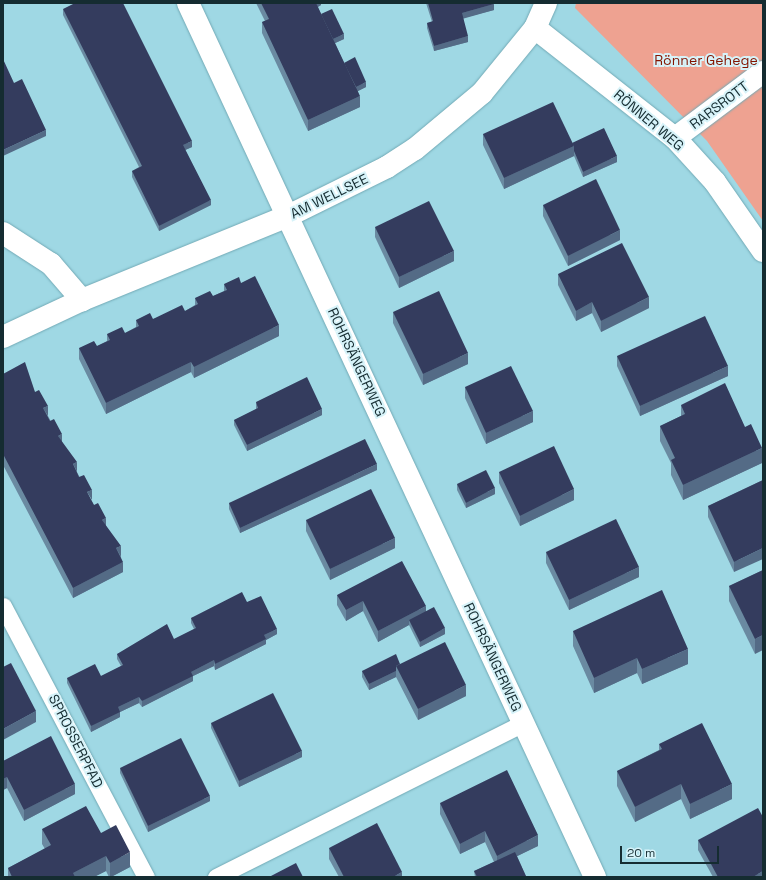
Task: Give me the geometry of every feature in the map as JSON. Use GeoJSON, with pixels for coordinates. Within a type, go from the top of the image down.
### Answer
{"type":"FeatureCollection","features":[{"type":"Feature","properties":{"kind":"street","name":"ROHRSÄNGERWEG"},"geometry":{"type":"LineString","coordinates":[[188,3],[290,215],[595,877]]}},
{"type":"Feature","properties":{"kind":"street"},"geometry":{"type":"LineString","coordinates":[[535,28],[546,3]]}},
{"type":"Feature","properties":{"kind":"street","name":"AM WELLSEE"},"geometry":{"type":"LineString","coordinates":[[3,337],[82,300],[290,215],[387,167],[415,149],[482,93],[535,28]]}},
{"type":"Feature","properties":{"kind":"street","name":"RÖNNER WEG"},"geometry":{"type":"LineString","coordinates":[[535,28],[675,138],[715,182],[763,251]]}},
{"type":"Feature","properties":{"kind":"street","name":"RARSROTT"},"geometry":{"type":"LineString","coordinates":[[675,138],[763,72]]}},
{"type":"Feature","properties":{"kind":"street"},"geometry":{"type":"LineString","coordinates":[[3,233],[51,264],[82,300]]}},
{"type":"Feature","properties":{"kind":"lane","name":"SPROSSERPFAD"},"geometry":{"type":"LineString","coordinates":[[3,606],[146,877]]}},
{"type":"Feature","properties":{"kind":"lane","name":"ROHRSÄNGERWEG"},"geometry":{"type":"LineString","coordinates":[[216,877],[523,723]]}},
{"type":"Feature","properties":{"kind":"green space","name":"Rönner Gehege"},"geometry":{"type":"Polygon","coordinates":[[[576,3],[763,3],[763,221],[707,141],[575,8],[576,3]]]}},
{"type":"Feature","properties":{"kind":"building"},"geometry":{"type":"Polygon","coordinates":[[[75,3],[123,3],[192,141],[183,145],[211,200],[159,226],[132,171],[142,166],[63,9],[75,3]]]}},
{"type":"Feature","properties":{"kind":"building"},"geometry":{"type":"Polygon","coordinates":[[[261,3],[316,3],[360,96],[308,120],[262,22],[269,19],[261,3]]]}},
{"type":"Feature","properties":{"kind":"building"},"geometry":{"type":"Polygon","coordinates":[[[428,3],[494,4],[462,13],[468,36],[434,46],[427,23],[433,21],[428,3]]]}},
{"type":"Feature","properties":{"kind":"building"},"geometry":{"type":"Polygon","coordinates":[[[332,9],[344,34],[333,39],[321,14],[332,9]]]}},
{"type":"Feature","properties":{"kind":"building"},"geometry":{"type":"Polygon","coordinates":[[[355,57],[366,82],[356,87],[344,63],[355,57]]]}},
{"type":"Feature","properties":{"kind":"building"},"geometry":{"type":"Polygon","coordinates":[[[3,59],[14,83],[22,79],[46,130],[3,150],[3,59]]]}},
{"type":"Feature","properties":{"kind":"building"},"geometry":{"type":"Polygon","coordinates":[[[553,102],[574,146],[504,178],[483,134],[553,102]]]}},
{"type":"Feature","properties":{"kind":"building"},"geometry":{"type":"Polygon","coordinates":[[[604,128],[617,156],[583,172],[572,143],[604,128]]]}},
{"type":"Feature","properties":{"kind":"building"},"geometry":{"type":"Polygon","coordinates":[[[596,179],[620,230],[568,256],[543,205],[596,179]]]}},
{"type":"Feature","properties":{"kind":"building"},"geometry":{"type":"Polygon","coordinates":[[[429,201],[454,251],[399,277],[375,227],[429,201]]]}},
{"type":"Feature","properties":{"kind":"building"},"geometry":{"type":"Polygon","coordinates":[[[622,243],[649,297],[601,321],[592,302],[576,311],[558,274],[622,243]]]}},
{"type":"Feature","properties":{"kind":"building"},"geometry":{"type":"Polygon","coordinates":[[[255,276],[279,325],[194,367],[191,362],[106,403],[79,348],[94,341],[97,346],[110,340],[107,334],[122,327],[125,333],[139,326],[136,320],[150,313],[153,319],[182,305],[185,311],[198,304],[195,298],[210,291],[213,296],[227,290],[224,284],[239,277],[241,283],[255,276]]]}},
{"type":"Feature","properties":{"kind":"building"},"geometry":{"type":"Polygon","coordinates":[[[439,291],[468,353],[423,374],[393,312],[439,291]]]}},
{"type":"Feature","properties":{"kind":"building"},"geometry":{"type":"Polygon","coordinates":[[[705,316],[728,366],[640,406],[617,356],[705,316]]]}},
{"type":"Feature","properties":{"kind":"building"},"geometry":{"type":"Polygon","coordinates":[[[25,362],[35,392],[39,390],[48,406],[43,408],[50,421],[54,419],[62,434],[58,436],[77,462],[73,464],[79,477],[84,475],[92,490],[87,492],[94,505],[98,503],[106,518],[102,520],[121,546],[116,548],[123,562],[73,588],[3,454],[3,374],[25,362]]]}},
{"type":"Feature","properties":{"kind":"building"},"geometry":{"type":"Polygon","coordinates":[[[511,366],[533,411],[486,433],[465,387],[511,366]]]}},
{"type":"Feature","properties":{"kind":"building"},"geometry":{"type":"Polygon","coordinates":[[[307,377],[322,409],[247,445],[234,420],[258,408],[256,402],[307,377]]]}},
{"type":"Feature","properties":{"kind":"building"},"geometry":{"type":"Polygon","coordinates":[[[725,383],[745,427],[751,424],[762,448],[683,485],[671,460],[675,458],[660,426],[685,414],[681,405],[725,383]]]}},
{"type":"Feature","properties":{"kind":"building"},"geometry":{"type":"Polygon","coordinates":[[[365,439],[377,464],[240,528],[229,503],[365,439]]]}},
{"type":"Feature","properties":{"kind":"building"},"geometry":{"type":"Polygon","coordinates":[[[554,446],[574,489],[520,516],[499,472],[554,446]]]}},
{"type":"Feature","properties":{"kind":"building"},"geometry":{"type":"Polygon","coordinates":[[[486,470],[495,488],[466,503],[457,484],[486,470]]]}},
{"type":"Feature","properties":{"kind":"building"},"geometry":{"type":"Polygon","coordinates":[[[763,480],[763,548],[734,562],[708,506],[763,480]]]}},
{"type":"Feature","properties":{"kind":"building"},"geometry":{"type":"Polygon","coordinates":[[[371,489],[395,538],[330,569],[306,520],[371,489]]]}},
{"type":"Feature","properties":{"kind":"building"},"geometry":{"type":"Polygon","coordinates":[[[616,519],[639,567],[569,600],[546,552],[616,519]]]}},
{"type":"Feature","properties":{"kind":"building"},"geometry":{"type":"Polygon","coordinates":[[[402,561],[426,606],[378,631],[363,601],[346,610],[337,595],[402,561]]]}},
{"type":"Feature","properties":{"kind":"building"},"geometry":{"type":"Polygon","coordinates":[[[763,570],[763,635],[755,639],[729,586],[763,570]]]}},
{"type":"Feature","properties":{"kind":"building"},"geometry":{"type":"Polygon","coordinates":[[[662,590],[688,649],[642,669],[637,658],[594,678],[573,631],[662,590]]]}},
{"type":"Feature","properties":{"kind":"building"},"geometry":{"type":"Polygon","coordinates":[[[242,592],[247,602],[261,596],[277,629],[264,635],[266,639],[215,664],[214,660],[191,672],[193,676],[142,701],[139,697],[118,707],[120,712],[91,726],[67,678],[95,664],[101,676],[123,665],[117,654],[167,624],[174,639],[196,628],[191,618],[242,592]]]}},
{"type":"Feature","properties":{"kind":"building"},"geometry":{"type":"Polygon","coordinates":[[[434,607],[445,628],[420,642],[409,620],[434,607]]]}},
{"type":"Feature","properties":{"kind":"building"},"geometry":{"type":"Polygon","coordinates":[[[445,642],[466,685],[418,709],[396,666],[445,642]]]}},
{"type":"Feature","properties":{"kind":"building"},"geometry":{"type":"Polygon","coordinates":[[[396,654],[400,664],[396,666],[396,671],[369,684],[362,671],[396,654]]]}},
{"type":"Feature","properties":{"kind":"building"},"geometry":{"type":"Polygon","coordinates":[[[11,663],[36,711],[3,729],[3,667],[11,663]]]}},
{"type":"Feature","properties":{"kind":"building"},"geometry":{"type":"Polygon","coordinates":[[[273,693],[302,751],[239,781],[211,723],[273,693]]]}},
{"type":"Feature","properties":{"kind":"building"},"geometry":{"type":"Polygon","coordinates":[[[702,723],[732,784],[690,804],[681,784],[635,807],[617,771],[662,749],[659,744],[702,723]]]}},
{"type":"Feature","properties":{"kind":"building"},"geometry":{"type":"Polygon","coordinates":[[[51,736],[75,784],[24,810],[7,777],[3,779],[3,761],[51,736]]]}},
{"type":"Feature","properties":{"kind":"building"},"geometry":{"type":"Polygon","coordinates":[[[181,738],[210,796],[148,826],[120,768],[181,738]]]}},
{"type":"Feature","properties":{"kind":"building"},"geometry":{"type":"Polygon","coordinates":[[[507,770],[538,835],[497,856],[485,831],[460,844],[440,803],[507,770]]]}},
{"type":"Feature","properties":{"kind":"building"},"geometry":{"type":"Polygon","coordinates":[[[86,806],[101,833],[116,825],[130,852],[110,863],[106,856],[73,873],[75,877],[12,877],[8,868],[51,845],[42,829],[86,806]]]}},
{"type":"Feature","properties":{"kind":"building"},"geometry":{"type":"Polygon","coordinates":[[[758,808],[763,817],[763,871],[753,877],[718,877],[698,840],[758,808]]]}},
{"type":"Feature","properties":{"kind":"building"},"geometry":{"type":"Polygon","coordinates":[[[377,823],[402,872],[393,877],[344,877],[329,848],[377,823]]]}},
{"type":"Feature","properties":{"kind":"building"},"geometry":{"type":"Polygon","coordinates":[[[515,852],[526,876],[477,877],[474,871],[515,852]]]}},
{"type":"Feature","properties":{"kind":"building"},"geometry":{"type":"Polygon","coordinates":[[[296,863],[303,877],[269,877],[296,863]]]}}]}
